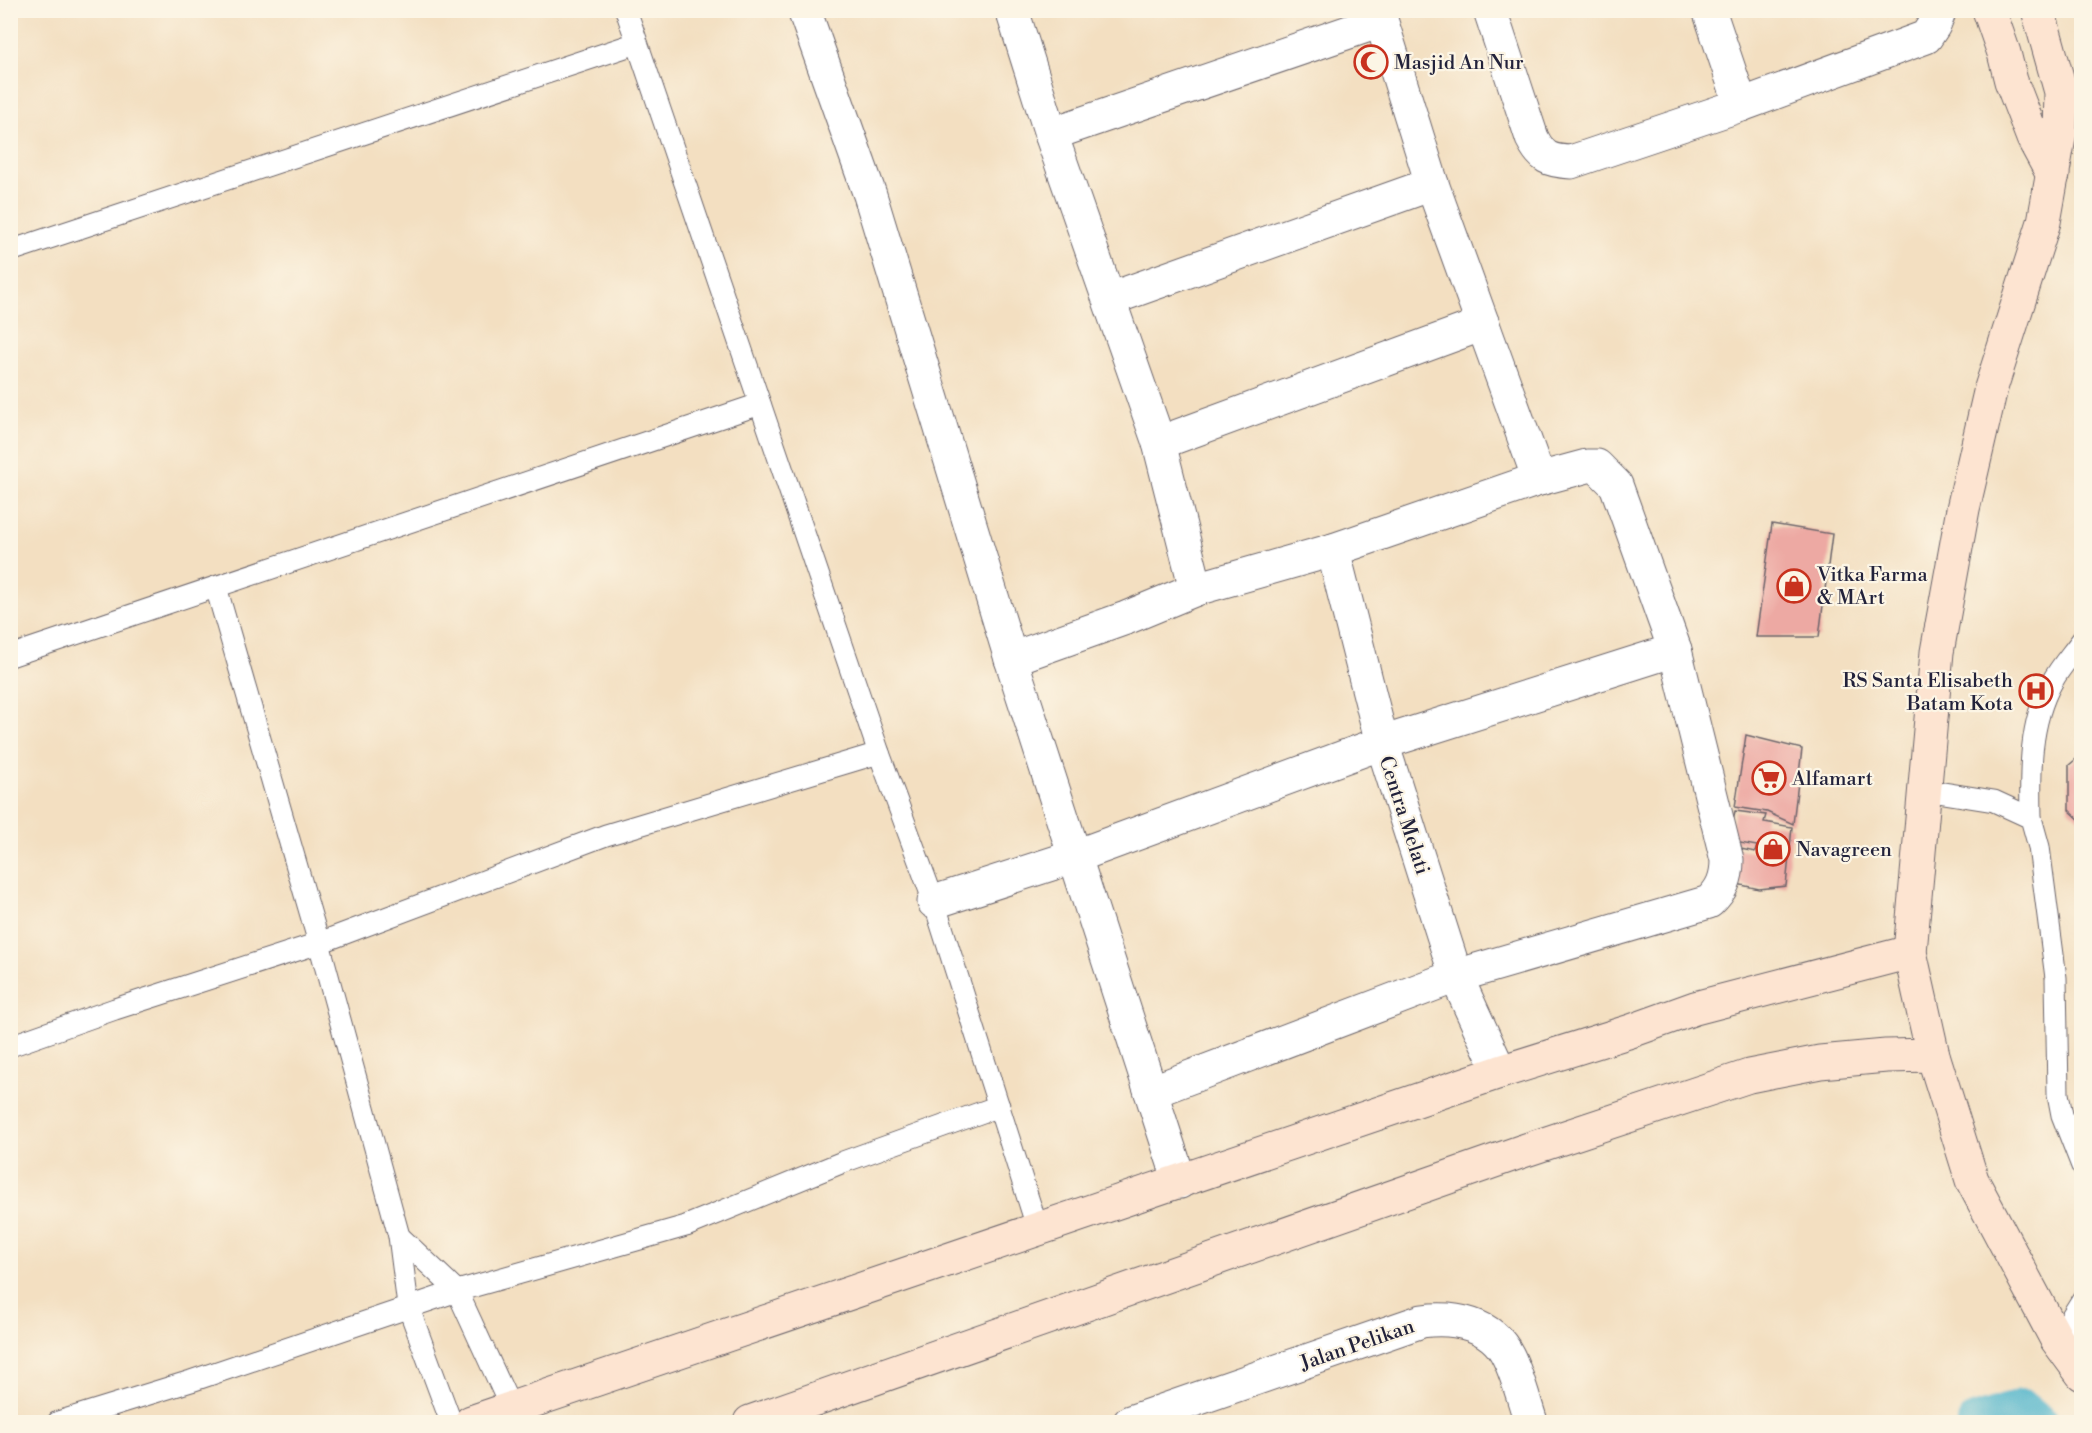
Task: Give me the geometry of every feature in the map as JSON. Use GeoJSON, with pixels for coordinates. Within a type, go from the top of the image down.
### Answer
{"type":"FeatureCollection","features":[{"type":"Feature","properties":{"kind":"main road"},"geometry":{"type":"LineString","coordinates":[[1989,10],[2011,81],[2022,104],[2033,138],[2054,175]]}},
{"type":"Feature","properties":{"kind":"main road"},"geometry":{"type":"LineString","coordinates":[[2038,10],[2071,88],[2060,132],[2044,222],[1991,388],[1963,509],[1937,652],[1910,952],[1933,1055],[1972,1180],[2057,1340],[2082,1374]]}},
{"type":"Feature","properties":{"kind":"main road"},"geometry":{"type":"LineString","coordinates":[[2022,104],[2071,88]]}},
{"type":"Feature","properties":{"kind":"main road"},"geometry":{"type":"LineString","coordinates":[[471,1422],[1500,1072],[1631,1031],[1695,1008],[1910,952]]}},
{"type":"Feature","properties":{"kind":"main road"},"geometry":{"type":"LineString","coordinates":[[750,1422],[1523,1151],[1749,1076],[1820,1062],[1886,1056],[1933,1055]]}},
{"type":"Feature","properties":{"kind":"street"},"geometry":{"type":"LineString","coordinates":[[804,10],[870,195],[1011,659],[1180,1182]]}},
{"type":"Feature","properties":{"kind":"street"},"geometry":{"type":"LineString","coordinates":[[1012,10],[1051,134],[1159,443],[1196,590]]}},
{"type":"Feature","properties":{"kind":"street"},"geometry":{"type":"LineString","coordinates":[[1490,10],[1538,150],[1545,157],[1571,162],[1741,105],[1926,37],[1940,10]]}},
{"type":"Feature","properties":{"kind":"street"},"geometry":{"type":"LineString","coordinates":[[1708,10],[1741,105]]}},
{"type":"Feature","properties":{"kind":"street"},"geometry":{"type":"LineString","coordinates":[[1051,134],[1380,16],[1432,184],[1539,479]]}},
{"type":"Feature","properties":{"kind":"street"},"geometry":{"type":"LineString","coordinates":[[1110,299],[1432,184]]}},
{"type":"Feature","properties":{"kind":"street"},"geometry":{"type":"LineString","coordinates":[[1159,443],[1483,324]]}},
{"type":"Feature","properties":{"kind":"street"},"geometry":{"type":"LineString","coordinates":[[1011,659],[1196,590],[1333,550],[1539,479],[1587,466],[1597,466],[1616,484],[1675,650],[1727,860],[1727,876],[1717,895],[1709,902],[1456,976],[1151,1092]]}},
{"type":"Feature","properties":{"kind":"street","name":"Centra Melati"},"geometry":{"type":"LineString","coordinates":[[1333,550],[1382,743],[1456,976],[1500,1072]]}},
{"type":"Feature","properties":{"kind":"street"},"geometry":{"type":"LineString","coordinates":[[934,903],[1076,856],[1382,743],[1675,650]]}},
{"type":"Feature","properties":{"kind":"street","name":"Jalan Pelikan"},"geometry":{"type":"LineString","coordinates":[[1130,1422],[1422,1321],[1442,1319],[1457,1320],[1474,1326],[1500,1344],[1508,1355],[1531,1422]]}},
{"type":"Feature","properties":{"kind":"lane"},"geometry":{"type":"LineString","coordinates":[[626,10],[879,753],[934,903],[1038,1230]]}},
{"type":"Feature","properties":{"kind":"lane"},"geometry":{"type":"LineString","coordinates":[[10,251],[637,43]]}},
{"type":"Feature","properties":{"kind":"lane"},"geometry":{"type":"LineString","coordinates":[[10,656],[760,404]]}},
{"type":"Feature","properties":{"kind":"lane"},"geometry":{"type":"LineString","coordinates":[[216,587],[319,943],[399,1236],[408,1306],[451,1422]]}},
{"type":"Feature","properties":{"kind":"lane"},"geometry":{"type":"LineString","coordinates":[[2082,640],[2052,681],[2039,710],[2031,772],[2031,818],[2039,847],[2056,978],[2058,1094],[2062,1114],[2082,1167]]}},
{"type":"Feature","properties":{"kind":"lane"},"geometry":{"type":"LineString","coordinates":[[10,1046],[115,1009],[319,943],[606,835],[879,753]]}},
{"type":"Feature","properties":{"kind":"lane"},"geometry":{"type":"LineString","coordinates":[[1925,790],[1994,801],[2031,818]]}},
{"type":"Feature","properties":{"kind":"lane"},"geometry":{"type":"LineString","coordinates":[[58,1422],[191,1381],[408,1306],[686,1226],[843,1162],[999,1106]]}},
{"type":"Feature","properties":{"kind":"lane"},"geometry":{"type":"LineString","coordinates":[[399,1236],[457,1291],[511,1408]]}},
{"type":"Feature","properties":{"kind":"lane"},"geometry":{"type":"LineString","coordinates":[[2057,1340],[2082,1300]]}},
{"type":"Feature","properties":{"kind":"building","name":"Vitka Farma & MArt"},"geometry":{"type":"Polygon","coordinates":[[[1772,524],[1832,534],[1819,637],[1756,637],[1772,524]]]}},
{"type":"Feature","properties":{"kind":"building","name":"Alfamart"},"geometry":{"type":"Polygon","coordinates":[[[1746,735],[1802,749],[1793,824],[1767,812],[1735,807],[1746,735]]]}},
{"type":"Feature","properties":{"kind":"building"},"geometry":{"type":"Polygon","coordinates":[[[2082,754],[2082,822],[2069,810],[2069,765],[2082,754]]]}},
{"type":"Feature","properties":{"kind":"building","name":"Navagreen"},"geometry":{"type":"Polygon","coordinates":[[[1735,811],[1766,815],[1764,822],[1792,827],[1786,886],[1759,889],[1728,882],[1731,847],[1755,852],[1757,846],[1729,841],[1735,811]]]}},
{"type":"Feature","properties":{"kind":"building"},"geometry":{"type":"Polygon","coordinates":[[[2082,1109],[2082,1131],[2071,1123],[2082,1109]]]}},
{"type":"Feature","properties":{"kind":"waterway"},"geometry":{"type":"LineString","coordinates":[[1975,1422],[2022,1407],[2040,1422]]}},
{"type":"Feature","properties":{"kind":"place","name":"Masjid An Nur"},"geometry":{"type":"Point","coordinates":[1371,62]}},
{"type":"Feature","properties":{"kind":"place","name":"Vitka Farma & MArt"},"geometry":{"type":"Point","coordinates":[1794,586]}},
{"type":"Feature","properties":{"kind":"place","name":"RS Santa Elisabeth Batam Kota"},"geometry":{"type":"Point","coordinates":[2036,691]}},
{"type":"Feature","properties":{"kind":"place","name":"Alfamart"},"geometry":{"type":"Point","coordinates":[1769,778]}},
{"type":"Feature","properties":{"kind":"place","name":"Navagreen"},"geometry":{"type":"Point","coordinates":[1773,849]}}]}
